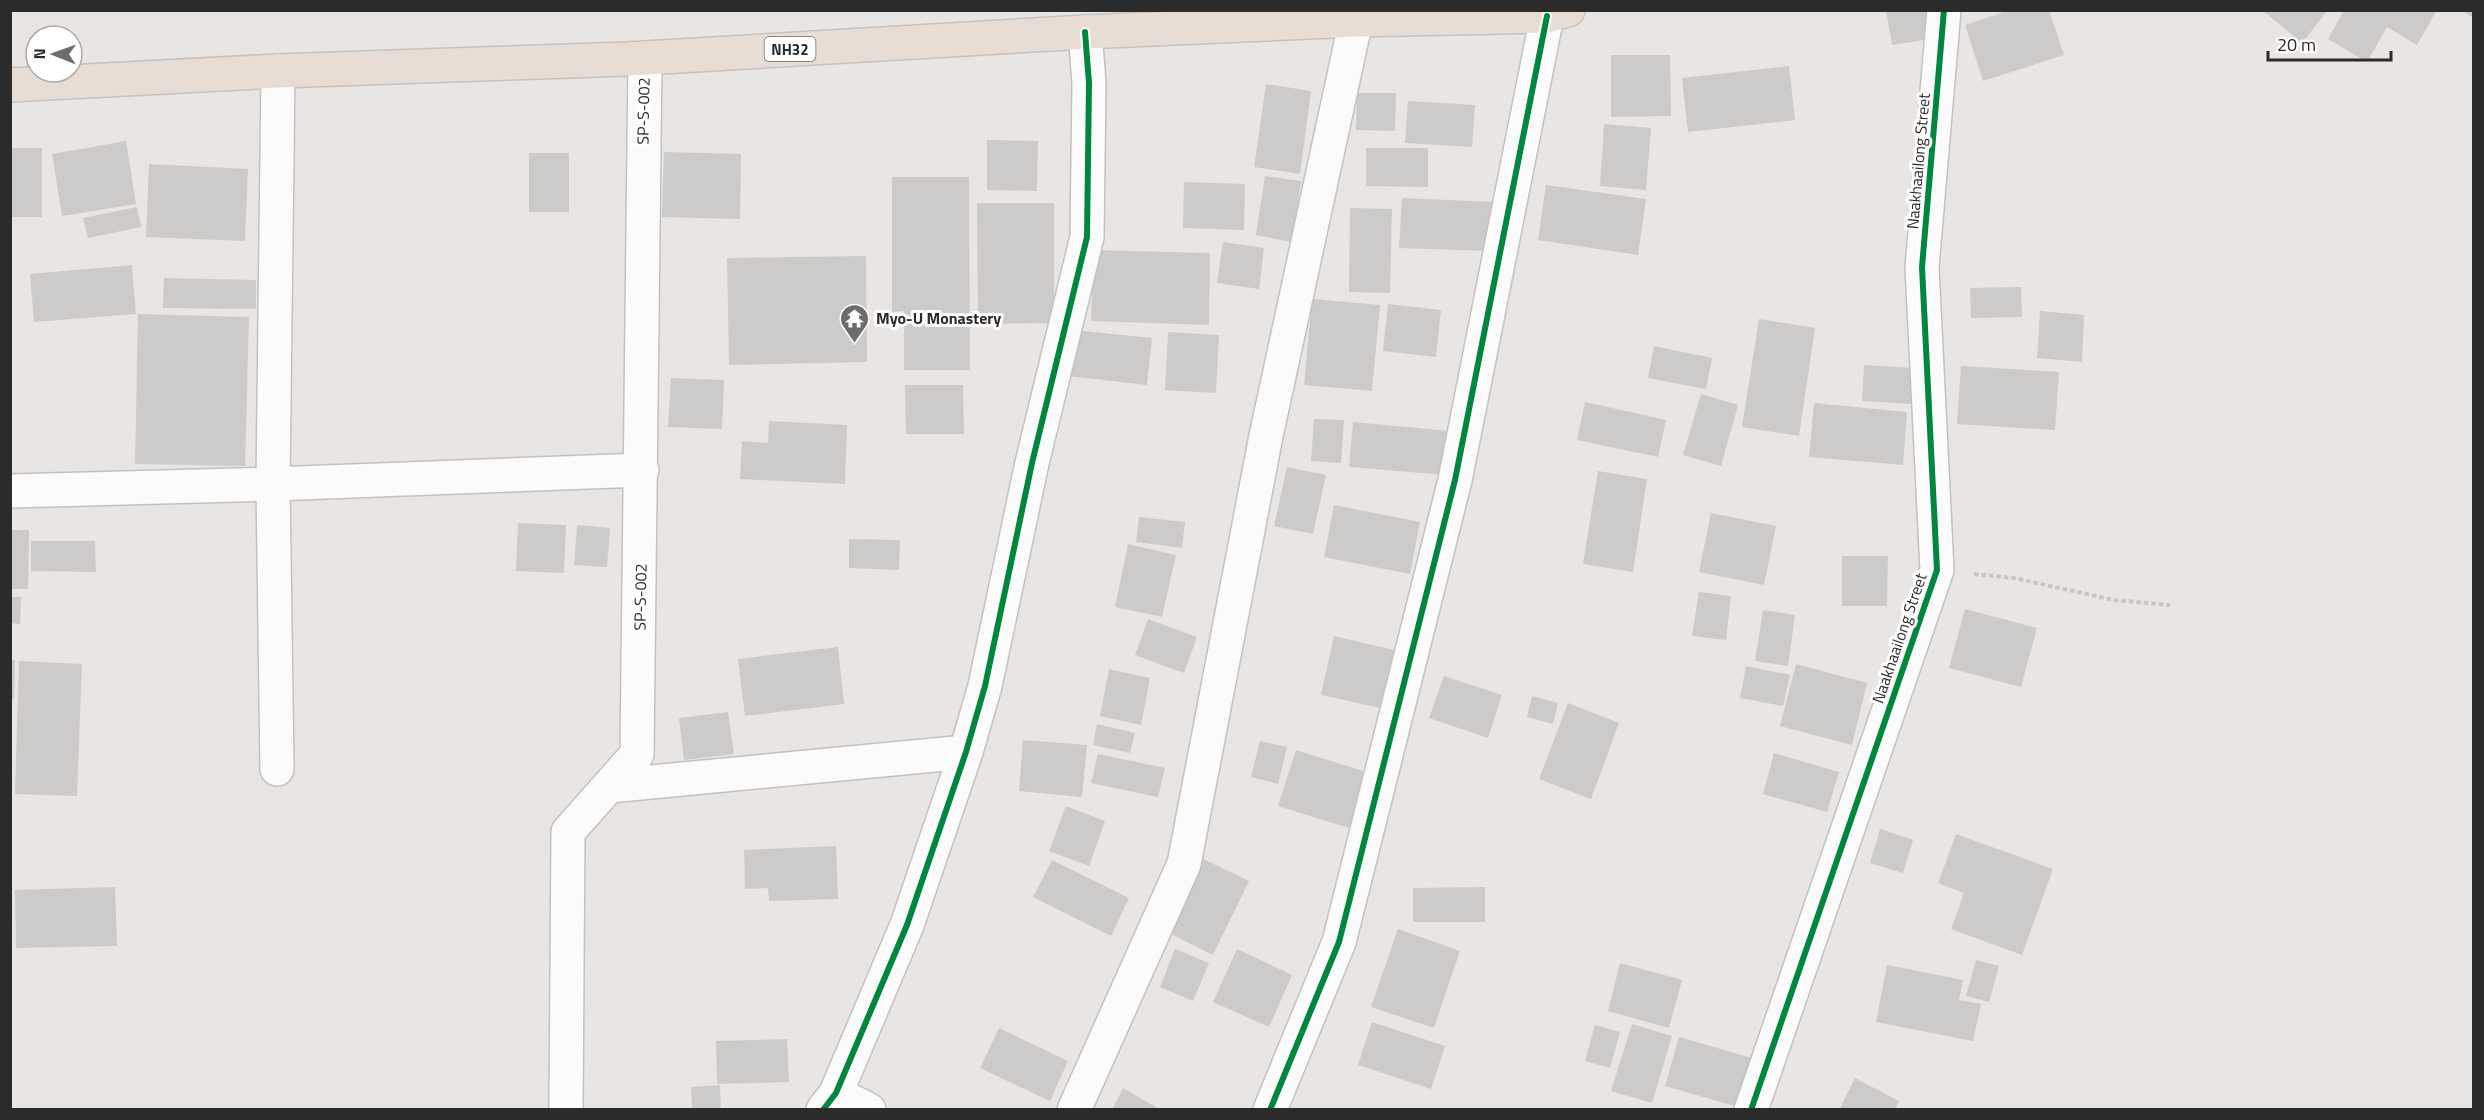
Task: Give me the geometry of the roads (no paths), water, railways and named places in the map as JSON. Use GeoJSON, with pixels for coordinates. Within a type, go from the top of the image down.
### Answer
{"type":"FeatureCollection","features":[{"type":"Feature","properties":{"kind":"highway","name":"NH32"},"geometry":{"type":"LineString","coordinates":[[10,85],[278,71],[645,58],[1085,32],[1557,13]]}},
{"type":"Feature","properties":{"kind":"street","name":"Naakhaailong Street"},"geometry":{"type":"LineString","coordinates":[[1751,1110],[1937,570],[1922,267],[1944,10]]}},
{"type":"Feature","properties":{"kind":"street"},"geometry":{"type":"LineString","coordinates":[[1270,1110],[1342,930],[1455,480],[1557,13]]}},
{"type":"Feature","properties":{"kind":"street"},"geometry":{"type":"LineString","coordinates":[[1074,1110],[1184,864],[1266,436],[1356,20]]}},
{"type":"Feature","properties":{"kind":"street"},"geometry":{"type":"LineString","coordinates":[[869,1110],[829,1101],[907,925],[986,686],[1032,463],[1088,237],[1089,83],[1085,32]]}},
{"type":"Feature","properties":{"kind":"street","name":"SP-S-002"},"geometry":{"type":"LineString","coordinates":[[566,1110],[568,832],[637,754],[645,58]]}},
{"type":"Feature","properties":{"kind":"street"},"geometry":{"type":"LineString","coordinates":[[277,769],[273,484],[278,71]]}},
{"type":"Feature","properties":{"kind":"street"},"geometry":{"type":"LineString","coordinates":[[10,491],[642,470]]}},
{"type":"Feature","properties":{"kind":"street"},"geometry":{"type":"LineString","coordinates":[[609,786],[966,752]]}},
{"type":"Feature","properties":{"kind":"place","name":"Myo-U Monastery"},"geometry":{"type":"Point","coordinates":[855,344]}}]}
